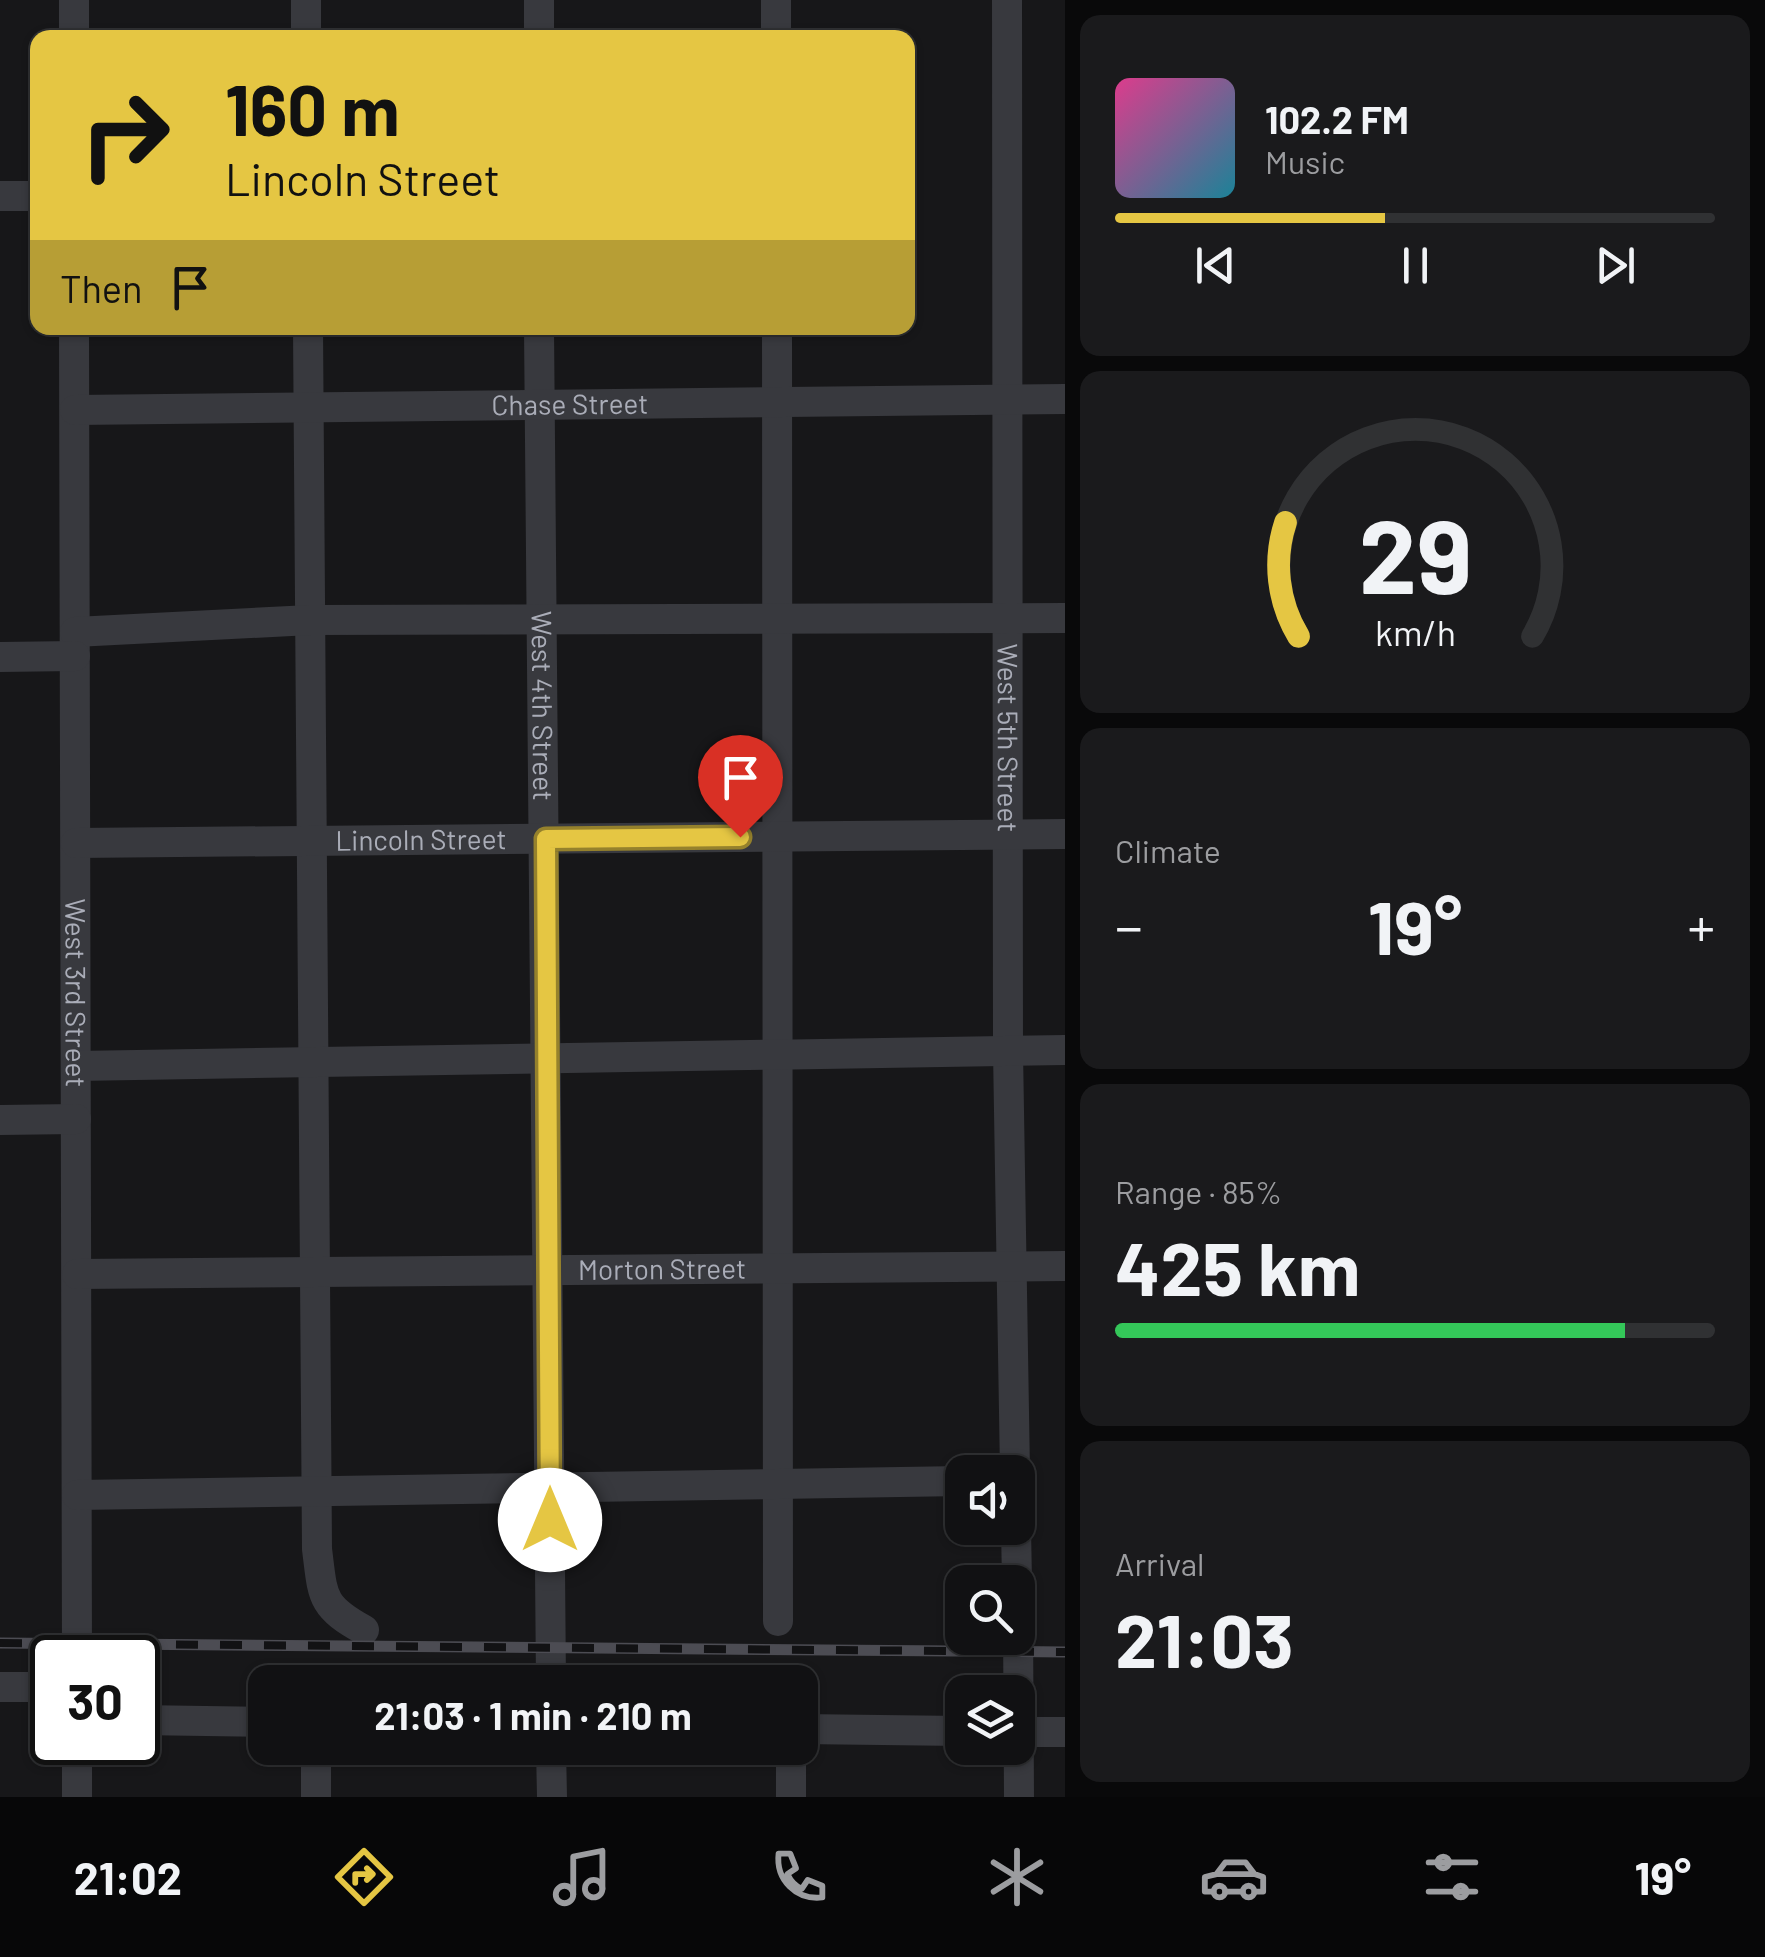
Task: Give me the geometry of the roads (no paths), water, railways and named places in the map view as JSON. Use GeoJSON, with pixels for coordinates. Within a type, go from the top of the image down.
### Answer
{"type":"FeatureCollection","features":[{"type":"Feature","properties":{"kind":"street"},"geometry":{"type":"LineString","coordinates":[[74,0],[74,30]]}},
{"type":"Feature","properties":{"kind":"street"},"geometry":{"type":"LineString","coordinates":[[306,0],[306,30]]}},
{"type":"Feature","properties":{"kind":"street"},"geometry":{"type":"LineString","coordinates":[[538,0],[539,30]]}},
{"type":"Feature","properties":{"kind":"street"},"geometry":{"type":"LineString","coordinates":[[776,0],[776,30]]}},
{"type":"Feature","properties":{"kind":"street","name":"West 5th Street"},"geometry":{"type":"LineString","coordinates":[[1007,0],[1008,1051],[1015,1455]]}},
{"type":"Feature","properties":{"kind":"street"},"geometry":{"type":"LineString","coordinates":[[0,196],[30,196]]}},
{"type":"Feature","properties":{"kind":"street","name":"West 3rd Street"},"geometry":{"type":"LineString","coordinates":[[74,335],[78,1635]]}},
{"type":"Feature","properties":{"kind":"street"},"geometry":{"type":"LineString","coordinates":[[308,335],[316,1492],[322,1590],[334,1614],[364,1630]]}},
{"type":"Feature","properties":{"kind":"street","name":"West 4th Street"},"geometry":{"type":"LineString","coordinates":[[539,335],[551,1665]]}},
{"type":"Feature","properties":{"kind":"street"},"geometry":{"type":"LineString","coordinates":[[777,335],[778,1621]]}},
{"type":"Feature","properties":{"kind":"street","name":"Chase Street"},"geometry":{"type":"LineString","coordinates":[[75,410],[1065,398]]}},
{"type":"Feature","properties":{"kind":"street"},"geometry":{"type":"LineString","coordinates":[[0,657],[75,644],[310,620],[1065,618]]}},
{"type":"Feature","properties":{"kind":"street","name":"Lincoln Street"},"geometry":{"type":"LineString","coordinates":[[76,843],[1065,834]]}},
{"type":"Feature","properties":{"kind":"street"},"geometry":{"type":"LineString","coordinates":[[76,1066],[1065,1050]]}},
{"type":"Feature","properties":{"kind":"street"},"geometry":{"type":"LineString","coordinates":[[0,1120],[76,1119]]}},
{"type":"Feature","properties":{"kind":"street","name":"Morton Street"},"geometry":{"type":"LineString","coordinates":[[76,1274],[1065,1266]]}},
{"type":"Feature","properties":{"kind":"street"},"geometry":{"type":"LineString","coordinates":[[77,1496],[945,1481]]}},
{"type":"Feature","properties":{"kind":"street"},"geometry":{"type":"LineString","coordinates":[[0,1687],[30,1687]]}},
{"type":"Feature","properties":{"kind":"street"},"geometry":{"type":"LineString","coordinates":[[160,1720],[248,1722]]}},
{"type":"Feature","properties":{"kind":"street"},"geometry":{"type":"LineString","coordinates":[[818,1729],[945,1731]]}},
{"type":"Feature","properties":{"kind":"street"},"geometry":{"type":"LineString","coordinates":[[1035,1732],[1065,1732]]}},
{"type":"Feature","properties":{"kind":"street"},"geometry":{"type":"LineString","coordinates":[[77,1765],[78,1797]]}},
{"type":"Feature","properties":{"kind":"street"},"geometry":{"type":"LineString","coordinates":[[316,1765],[316,1797]]}},
{"type":"Feature","properties":{"kind":"street"},"geometry":{"type":"LineString","coordinates":[[552,1765],[552,1797]]}},
{"type":"Feature","properties":{"kind":"street"},"geometry":{"type":"LineString","coordinates":[[791,1765],[792,1797]]}},
{"type":"Feature","properties":{"kind":"street"},"geometry":{"type":"LineString","coordinates":[[1019,1765],[1019,1797]]}},
{"type":"Feature","properties":{"kind":"railway"},"geometry":{"type":"LineString","coordinates":[[0,1643],[1065,1652]]}}]}
